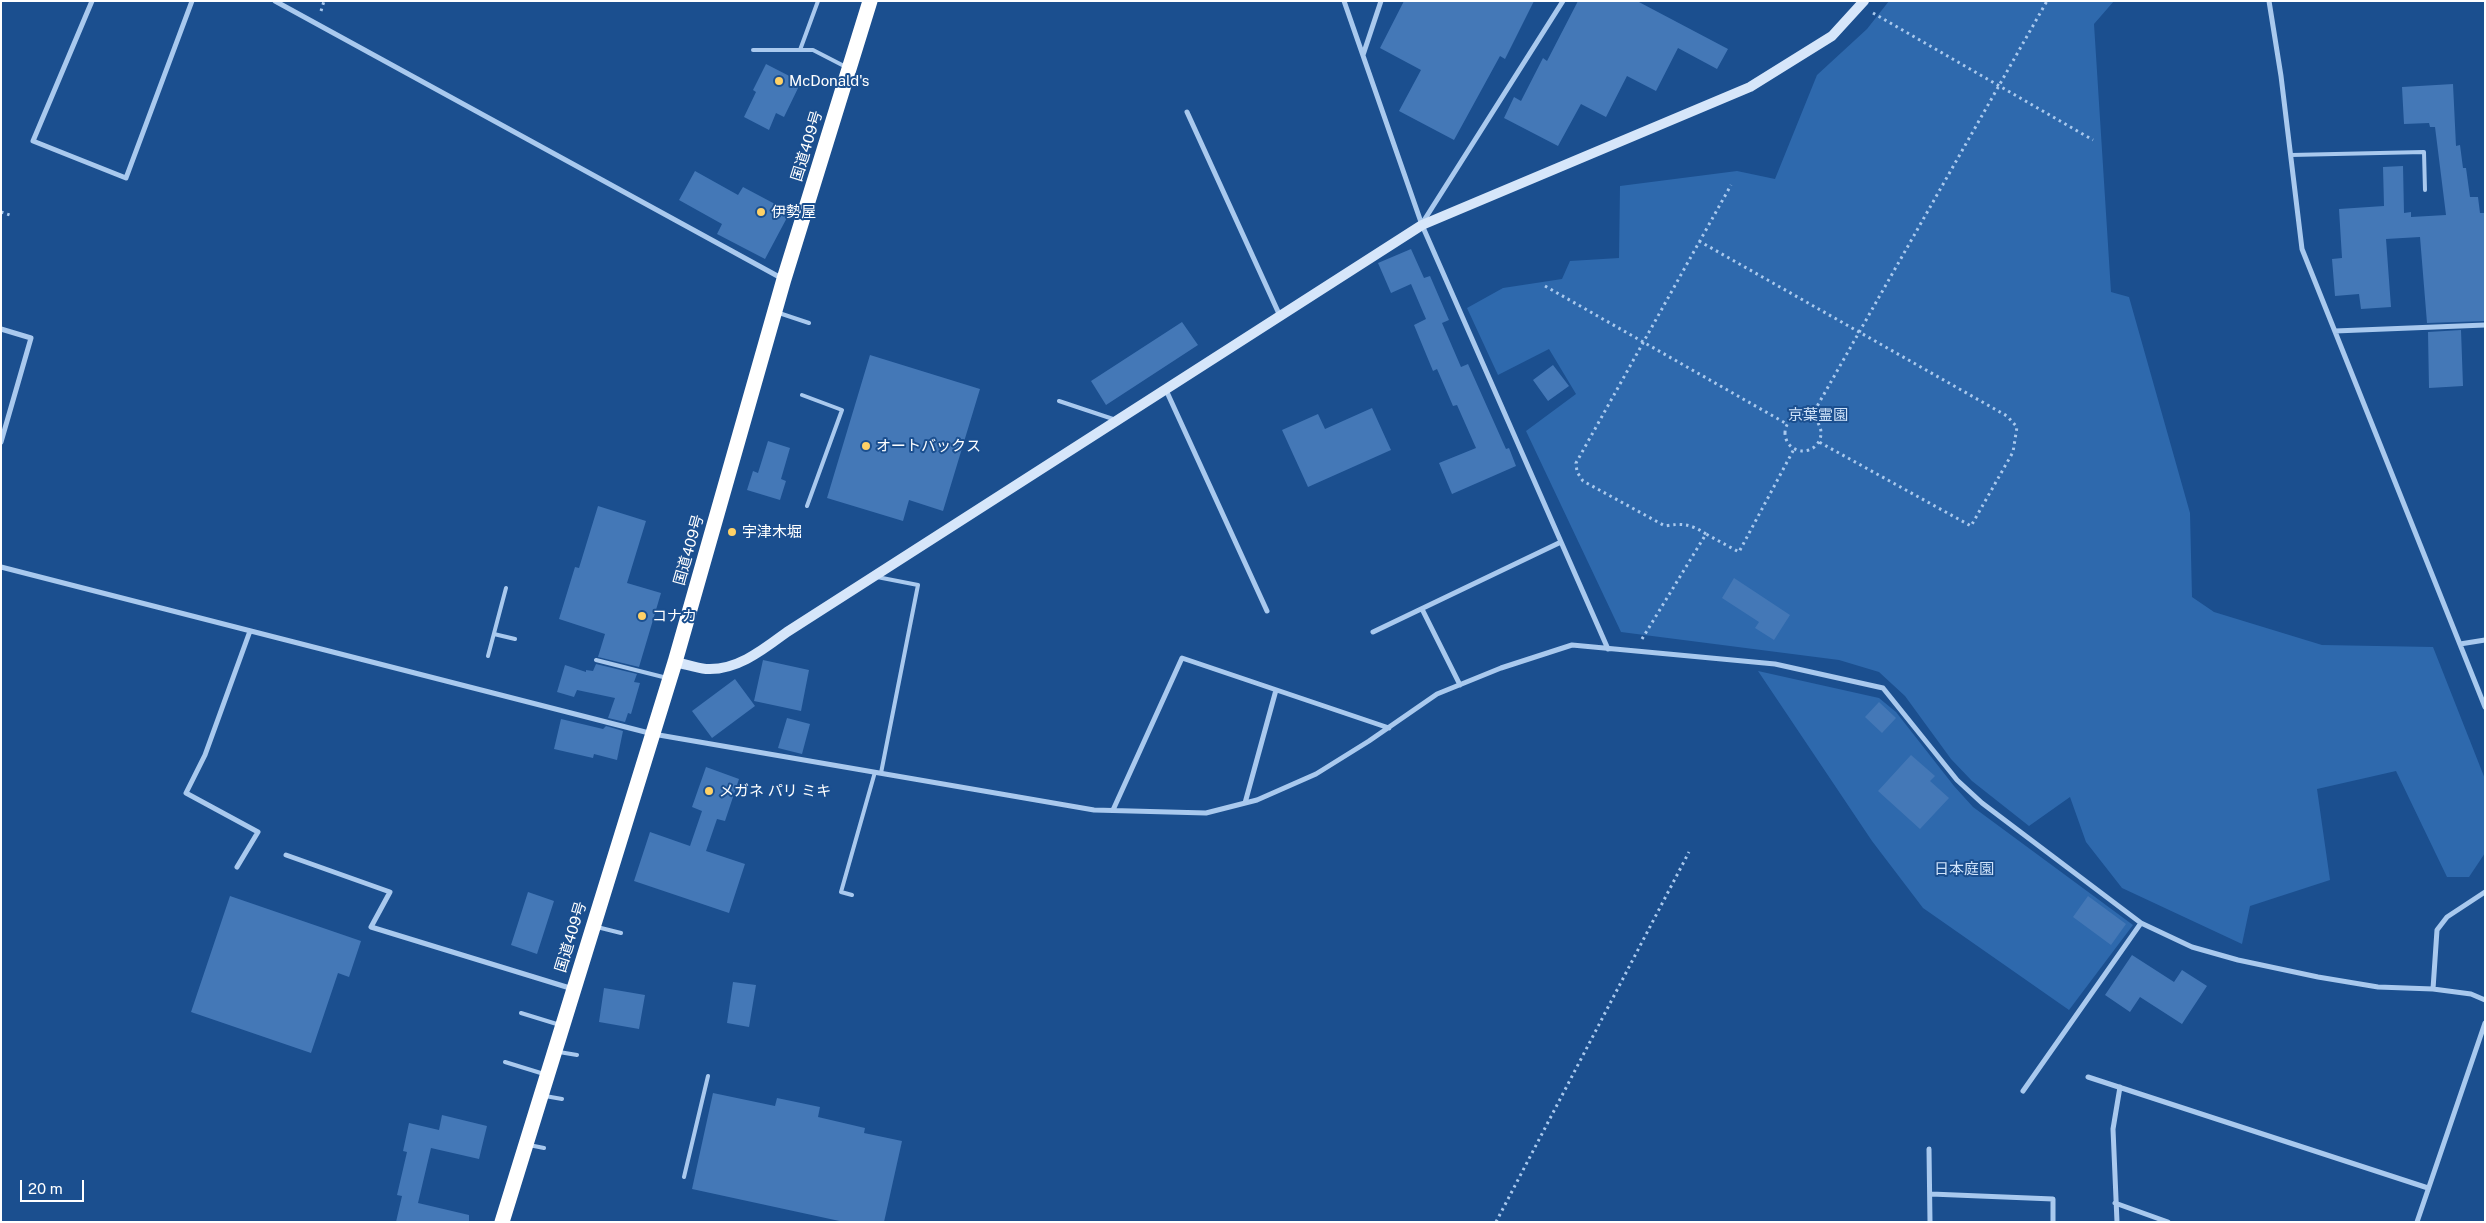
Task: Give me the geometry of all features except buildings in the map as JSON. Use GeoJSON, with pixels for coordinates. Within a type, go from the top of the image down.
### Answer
{"type":"FeatureCollection","features":[{"type":"Feature","properties":{"kind":"highway","name":"国道409号"},"geometry":{"type":"LineString","coordinates":[[502,1222],[670,679],[774,312],[870,1]]}},
{"type":"Feature","properties":{"kind":"street"},"geometry":{"type":"LineString","coordinates":[[92,1],[33,141],[126,178],[192,1]]}},
{"type":"Feature","properties":{"kind":"street"},"geometry":{"type":"LineString","coordinates":[[275,1],[784,279]]}},
{"type":"Feature","properties":{"kind":"street"},"geometry":{"type":"LineString","coordinates":[[1344,1],[1422,225],[1608,649]]}},
{"type":"Feature","properties":{"kind":"street"},"geometry":{"type":"LineString","coordinates":[[1363,55],[1381,1]]}},
{"type":"Feature","properties":{"kind":"street"},"geometry":{"type":"LineString","coordinates":[[1422,225],[1563,1]]}},
{"type":"Feature","properties":{"kind":"street"},"geometry":{"type":"LineString","coordinates":[[2269,1],[2302,249],[2485,707]]}},
{"type":"Feature","properties":{"kind":"street"},"geometry":{"type":"LineString","coordinates":[[675,662],[706,669],[726,667],[754,656],[787,632],[1422,225],[1750,87],[1832,36],[1862,3]]}},
{"type":"Feature","properties":{"kind":"street"},"geometry":{"type":"LineString","coordinates":[[1187,112],[1280,316]]}},
{"type":"Feature","properties":{"kind":"street"},"geometry":{"type":"LineString","coordinates":[[2335,331],[2485,325]]}},
{"type":"Feature","properties":{"kind":"street"},"geometry":{"type":"LineString","coordinates":[[1,329],[32,338],[1,442]]}},
{"type":"Feature","properties":{"kind":"street"},"geometry":{"type":"LineString","coordinates":[[1165,389],[1267,611]]}},
{"type":"Feature","properties":{"kind":"street"},"geometry":{"type":"LineString","coordinates":[[1373,632],[1561,542]]}},
{"type":"Feature","properties":{"kind":"street"},"geometry":{"type":"LineString","coordinates":[[1,568],[653,734],[1094,810],[1206,813],[1245,803],[1316,774],[1437,694],[1501,668],[1572,645],[1775,664],[1883,688],[1957,780],[1982,803],[2141,923],[2192,947],[2238,960],[2369,986],[2433,989],[2471,994],[2485,1000]]}},
{"type":"Feature","properties":{"kind":"street"},"geometry":{"type":"LineString","coordinates":[[1422,609],[1460,685]]}},
{"type":"Feature","properties":{"kind":"street"},"geometry":{"type":"LineString","coordinates":[[237,867],[258,832],[186,793],[205,754],[250,631]]}},
{"type":"Feature","properties":{"kind":"street"},"geometry":{"type":"LineString","coordinates":[[2460,644],[2485,640]]}},
{"type":"Feature","properties":{"kind":"street"},"geometry":{"type":"LineString","coordinates":[[1113,810],[1182,658],[1388,728]]}},
{"type":"Feature","properties":{"kind":"street"},"geometry":{"type":"LineString","coordinates":[[1245,803],[1276,690]]}},
{"type":"Feature","properties":{"kind":"street"},"geometry":{"type":"LineString","coordinates":[[286,855],[390,892],[371,927],[573,990]]}},
{"type":"Feature","properties":{"kind":"street"},"geometry":{"type":"LineString","coordinates":[[2433,989],[2437,930],[2447,917],[2485,892]]}},
{"type":"Feature","properties":{"kind":"street"},"geometry":{"type":"LineString","coordinates":[[2023,1091],[2141,923]]}},
{"type":"Feature","properties":{"kind":"street"},"geometry":{"type":"LineString","coordinates":[[2416,1222],[2485,1023]]}},
{"type":"Feature","properties":{"kind":"street"},"geometry":{"type":"LineString","coordinates":[[2088,1077],[2428,1188]]}},
{"type":"Feature","properties":{"kind":"street"},"geometry":{"type":"LineString","coordinates":[[2117,1222],[2113,1129],[2120,1088]]}},
{"type":"Feature","properties":{"kind":"street"},"geometry":{"type":"LineString","coordinates":[[1929,1149],[1930,1222]]}},
{"type":"Feature","properties":{"kind":"street"},"geometry":{"type":"LineString","coordinates":[[1931,1194],[2053,1199],[2053,1222]]}},
{"type":"Feature","properties":{"kind":"street"},"geometry":{"type":"LineString","coordinates":[[2115,1204],[2168,1222]]}},
{"type":"Feature","properties":{"kind":"lane"},"geometry":{"type":"LineString","coordinates":[[800,50],[818,1]]}},
{"type":"Feature","properties":{"kind":"lane"},"geometry":{"type":"LineString","coordinates":[[753,50],[813,50],[849,68]]}},
{"type":"Feature","properties":{"kind":"lane"},"geometry":{"type":"LineString","coordinates":[[2291,155],[2424,152],[2425,190]]}},
{"type":"Feature","properties":{"kind":"lane"},"geometry":{"type":"LineString","coordinates":[[774,312],[809,323]]}},
{"type":"Feature","properties":{"kind":"lane"},"geometry":{"type":"LineString","coordinates":[[802,395],[842,410],[807,506]]}},
{"type":"Feature","properties":{"kind":"lane"},"geometry":{"type":"LineString","coordinates":[[1059,401],[1118,420]]}},
{"type":"Feature","properties":{"kind":"lane"},"geometry":{"type":"LineString","coordinates":[[852,895],[841,892],[878,773],[918,585],[875,576]]}},
{"type":"Feature","properties":{"kind":"lane"},"geometry":{"type":"LineString","coordinates":[[488,656],[506,588]]}},
{"type":"Feature","properties":{"kind":"lane"},"geometry":{"type":"LineString","coordinates":[[494,634],[515,639]]}},
{"type":"Feature","properties":{"kind":"lane"},"geometry":{"type":"LineString","coordinates":[[596,660],[670,679]]}},
{"type":"Feature","properties":{"kind":"lane"},"geometry":{"type":"LineString","coordinates":[[593,926],[621,934]]}},
{"type":"Feature","properties":{"kind":"lane"},"geometry":{"type":"LineString","coordinates":[[521,1013],[562,1026]]}},
{"type":"Feature","properties":{"kind":"lane"},"geometry":{"type":"LineString","coordinates":[[554,1051],[577,1055]]}},
{"type":"Feature","properties":{"kind":"lane"},"geometry":{"type":"LineString","coordinates":[[506,1062],[547,1075]]}},
{"type":"Feature","properties":{"kind":"lane"},"geometry":{"type":"LineString","coordinates":[[684,1177],[708,1076]]}},
{"type":"Feature","properties":{"kind":"lane"},"geometry":{"type":"LineString","coordinates":[[541,1094],[562,1099]]}},
{"type":"Feature","properties":{"kind":"lane"},"geometry":{"type":"LineString","coordinates":[[525,1145],[544,1148]]}},
{"type":"Feature","properties":{"kind":"path"},"geometry":{"type":"LineString","coordinates":[[1811,417],[2047,1]]}},
{"type":"Feature","properties":{"kind":"path"},"geometry":{"type":"LineString","coordinates":[[1862,3],[1999,86],[2093,140]]}},
{"type":"Feature","properties":{"kind":"path"},"geometry":{"type":"LineString","coordinates":[[1731,185],[1576,463],[1577,472],[1583,481],[1665,526],[1683,523],[1696,527],[1739,552],[1794,449]]}},
{"type":"Feature","properties":{"kind":"path"},"geometry":{"type":"LineString","coordinates":[[1,212],[13,216]]}},
{"type":"Feature","properties":{"kind":"path"},"geometry":{"type":"LineString","coordinates":[[1699,241],[2006,416],[2017,427],[2013,452],[1971,526],[1819,442]]}},
{"type":"Feature","properties":{"kind":"path"},"geometry":{"type":"LineString","coordinates":[[1545,286],[1787,424]]}},
{"type":"Feature","properties":{"kind":"path"},"geometry":{"type":"LineString","coordinates":[[1798,416],[1811,417],[1821,428],[1819,442],[1808,451],[1794,449],[1786,438],[1787,424],[1798,416]]}},
{"type":"Feature","properties":{"kind":"path"},"geometry":{"type":"LineString","coordinates":[[1634,652],[1706,534]]}},
{"type":"Feature","properties":{"kind":"path"},"geometry":{"type":"LineString","coordinates":[[1496,1222],[1689,852]]}},
{"type":"Feature","properties":{"kind":"green space","name":"京葉霊園"},"geometry":{"type":"Polygon","coordinates":[[[1889,1],[2114,1],[2094,24],[2111,292],[2129,297],[2190,513],[2192,597],[2214,612],[2322,645],[2433,647],[2485,779],[2485,853],[2469,877],[2447,877],[2396,771],[2317,789],[2330,880],[2250,906],[2242,944],[2122,888],[2086,842],[2070,797],[2029,826],[1972,781],[1951,759],[1905,696],[1879,672],[1839,660],[1621,632],[1526,431],[1576,394],[1549,349],[1498,375],[1467,308],[1503,288],[1562,279],[1570,261],[1619,258],[1620,186],[1737,171],[1775,179],[1817,75],[1867,29],[1889,1]]]}},
{"type":"Feature","properties":{"kind":"green space","name":"日本庭園"},"geometry":{"type":"Polygon","coordinates":[[[1758,671],[1879,698],[1896,712],[1954,786],[1973,807],[2133,925],[2069,1010],[1923,908],[1872,841],[1758,671]]]}},
{"type":"Feature","properties":{"kind":"place","name":"McDonald's"},"geometry":{"type":"Point","coordinates":[779,81]}},
{"type":"Feature","properties":{"kind":"place","name":"伊勢屋"},"geometry":{"type":"Point","coordinates":[761,212]}},
{"type":"Feature","properties":{"kind":"place","name":"オートバックス"},"geometry":{"type":"Point","coordinates":[866,446]}},
{"type":"Feature","properties":{"kind":"place","name":"宇津木堀"},"geometry":{"type":"Point","coordinates":[732,532]}},
{"type":"Feature","properties":{"kind":"place","name":"コナカ"},"geometry":{"type":"Point","coordinates":[642,616]}},
{"type":"Feature","properties":{"kind":"place","name":"メガネ パリ ミキ"},"geometry":{"type":"Point","coordinates":[709,791]}}]}
